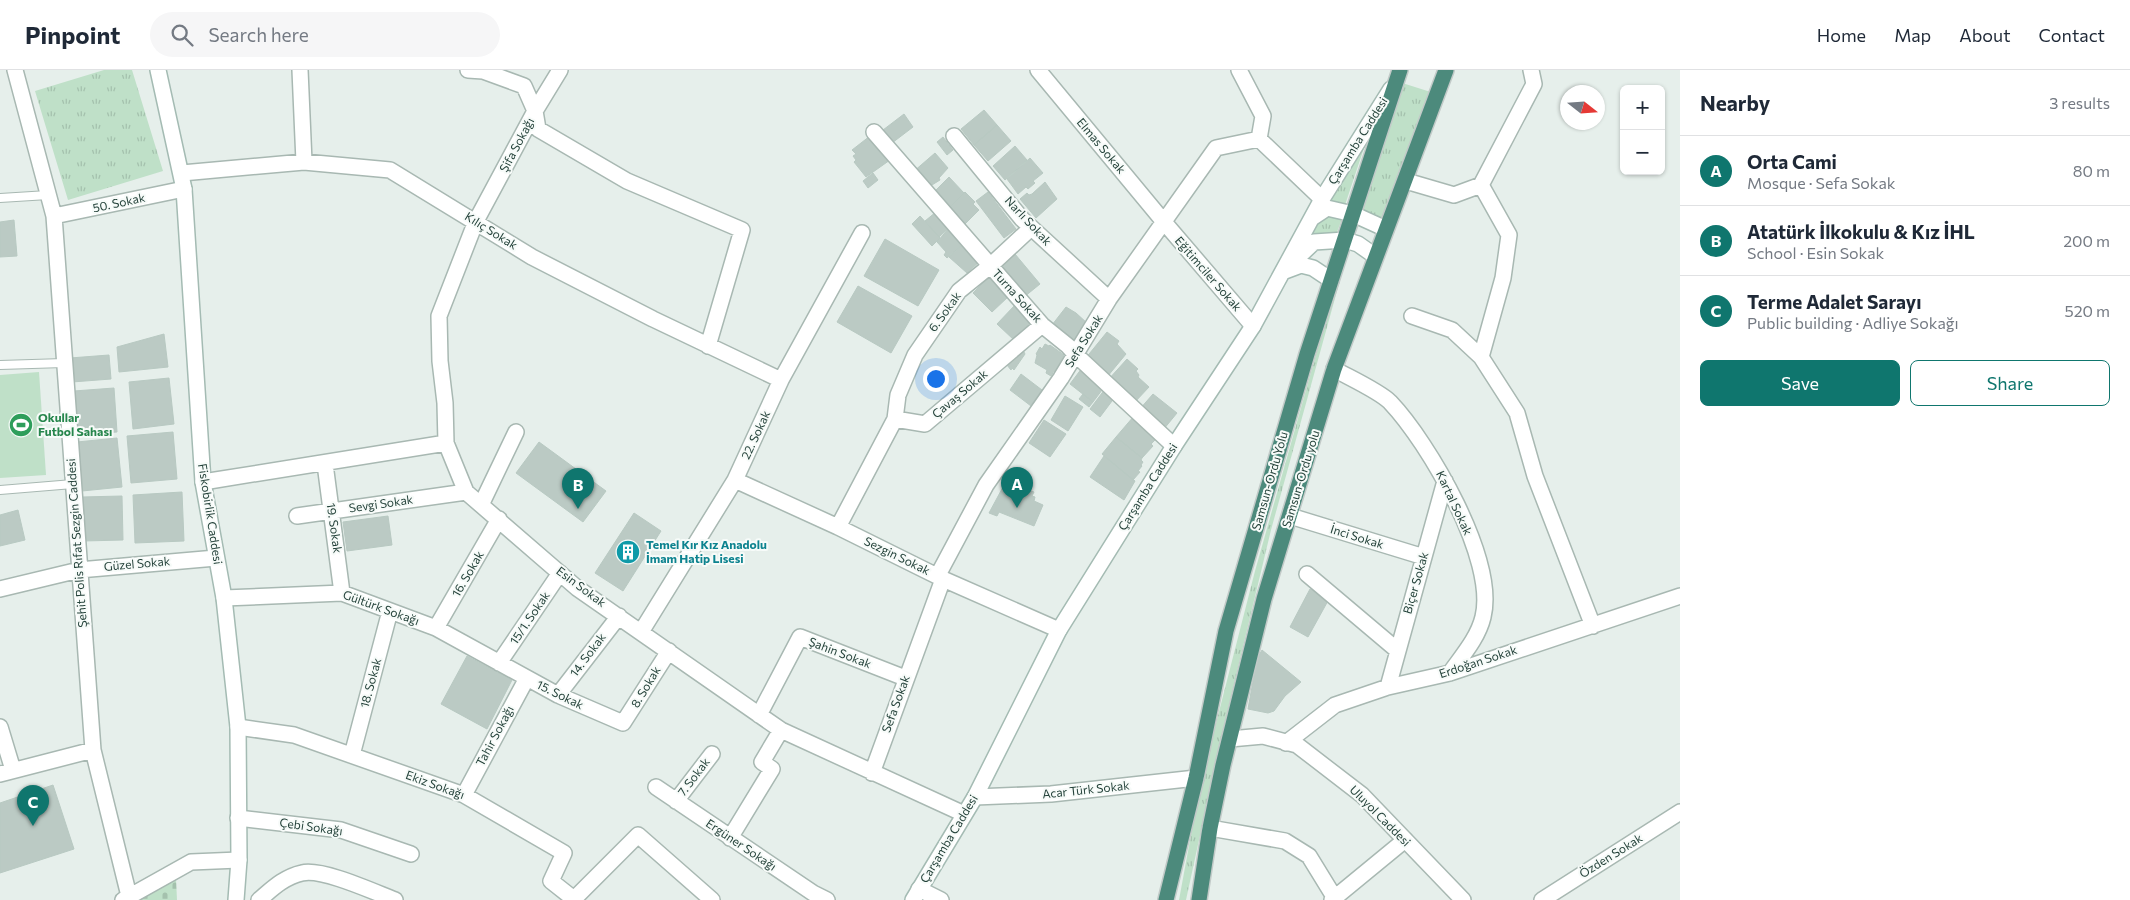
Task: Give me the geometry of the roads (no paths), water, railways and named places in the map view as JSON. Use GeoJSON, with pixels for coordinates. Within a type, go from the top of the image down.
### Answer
{"type":"FeatureCollection","features":[{"type":"Feature","properties":{"kind":"highway","name":"Samsun-Ordu yolu"},"geometry":{"type":"LineString","coordinates":[[1199,900],[1210,828],[1264,599],[1334,369],[1446,70]]}},
{"type":"Feature","properties":{"kind":"highway","name":"Samsun-Ordu Yolu"},"geometry":{"type":"LineString","coordinates":[[1166,900],[1196,778],[1226,631],[1307,354],[1398,76]]}},
{"type":"Feature","properties":{"kind":"street","name":"Şehit Polis Rıfat Sezgin Caddesi"},"geometry":{"type":"LineString","coordinates":[[15,70],[54,216],[93,750],[126,898]]}},
{"type":"Feature","properties":{"kind":"street","name":"Fiskobirlik Caddesi"},"geometry":{"type":"LineString","coordinates":[[158,70],[184,189],[203,482],[224,598],[238,727],[238,899]]}},
{"type":"Feature","properties":{"kind":"street"},"geometry":{"type":"LineString","coordinates":[[300,70],[304,162]]}},
{"type":"Feature","properties":{"kind":"street"},"geometry":{"type":"LineString","coordinates":[[468,70],[483,71],[524,86],[535,111],[538,129],[627,181],[742,230],[708,346]]}},
{"type":"Feature","properties":{"kind":"street","name":"Şifa Sokağı"},"geometry":{"type":"LineString","coordinates":[[446,443],[439,316],[476,221],[535,111],[560,70]]}},
{"type":"Feature","properties":{"kind":"street","name":"Elmas Sokak"},"geometry":{"type":"LineString","coordinates":[[1038,70],[1164,222]]}},
{"type":"Feature","properties":{"kind":"street"},"geometry":{"type":"LineString","coordinates":[[1239,70],[1263,116],[1259,139],[1322,199]]}},
{"type":"Feature","properties":{"kind":"street"},"geometry":{"type":"LineString","coordinates":[[1406,180],[1454,195],[1481,185],[1534,84],[1531,70]]}},
{"type":"Feature","properties":{"kind":"street","name":"Çarşamba Caddesi"},"geometry":{"type":"LineString","coordinates":[[916,895],[975,798],[1059,630],[1174,446],[1253,326],[1322,199],[1398,76]]}},
{"type":"Feature","properties":{"kind":"street","name":"Turna Sokak"},"geometry":{"type":"LineString","coordinates":[[874,132],[1042,324],[1174,446]]}},
{"type":"Feature","properties":{"kind":"street","name":"Narlı Sokak"},"geometry":{"type":"LineString","coordinates":[[954,136],[1031,228],[1109,300]]}},
{"type":"Feature","properties":{"kind":"street","name":"Sefa Sokak"},"geometry":{"type":"LineString","coordinates":[[872,773],[941,577],[986,485],[1076,355],[1109,300],[1216,148],[1259,139]]}},
{"type":"Feature","properties":{"kind":"street","name":"Kılıç Sokak"},"geometry":{"type":"LineString","coordinates":[[182,173],[304,162],[390,170],[532,257],[708,346],[781,380]]}},
{"type":"Feature","properties":{"kind":"street"},"geometry":{"type":"LineString","coordinates":[[1481,185],[1509,235],[1503,278],[1481,357]]}},
{"type":"Feature","properties":{"kind":"street","name":"50. Sokak"},"geometry":{"type":"LineString","coordinates":[[54,216],[184,189]]}},
{"type":"Feature","properties":{"kind":"street"},"geometry":{"type":"LineString","coordinates":[[1311,219],[1327,208],[1353,214],[1386,229]]}},
{"type":"Feature","properties":{"kind":"street","name":"Eğitimciler Sokak"},"geometry":{"type":"LineString","coordinates":[[1164,222],[1253,326]]}},
{"type":"Feature","properties":{"kind":"street","name":"6. Sokak"},"geometry":{"type":"LineString","coordinates":[[895,419],[898,395],[915,355],[959,291],[990,266],[1031,228]]}},
{"type":"Feature","properties":{"kind":"street","name":"22. Sokak"},"geometry":{"type":"LineString","coordinates":[[641,632],[735,480],[781,380],[862,233]]}},
{"type":"Feature","properties":{"kind":"street"},"geometry":{"type":"LineString","coordinates":[[1281,272],[1314,242],[1345,240],[1358,244],[1375,256]]}},
{"type":"Feature","properties":{"kind":"street"},"geometry":{"type":"LineString","coordinates":[[1281,272],[1301,264],[1313,268],[1331,280]]}},
{"type":"Feature","properties":{"kind":"street"},"geometry":{"type":"LineString","coordinates":[[1412,316],[1452,330],[1481,357],[1517,413],[1535,476],[1593,626]]}},
{"type":"Feature","properties":{"kind":"street","name":"Çavaş Sokak"},"geometry":{"type":"LineString","coordinates":[[895,419],[925,424],[1042,324]]}},
{"type":"Feature","properties":{"kind":"street","name":"Kartal Sokak"},"geometry":{"type":"LineString","coordinates":[[1334,369],[1389,401],[1430,454],[1445,481],[1478,556],[1484,587],[1483,617],[1471,645],[1450,673]]}},
{"type":"Feature","properties":{"kind":"street"},"geometry":{"type":"LineString","coordinates":[[838,527],[895,419]]}},
{"type":"Feature","properties":{"kind":"street"},"geometry":{"type":"LineString","coordinates":[[481,505],[516,432]]}},
{"type":"Feature","properties":{"kind":"street"},"geometry":{"type":"LineString","coordinates":[[203,482],[325,464],[446,443]]}},
{"type":"Feature","properties":{"kind":"street","name":"Esin Sokak"},"geometry":{"type":"LineString","coordinates":[[446,443],[466,492],[577,588],[780,730],[964,814]]}},
{"type":"Feature","properties":{"kind":"street","name":"19. Sokak"},"geometry":{"type":"LineString","coordinates":[[325,464],[342,592]]}},
{"type":"Feature","properties":{"kind":"street","name":"Sezgin Sokak"},"geometry":{"type":"LineString","coordinates":[[735,480],[1059,630]]}},
{"type":"Feature","properties":{"kind":"street","name":"Biçer Sokak"},"geometry":{"type":"LineString","coordinates":[[1388,686],[1445,481]]}},
{"type":"Feature","properties":{"kind":"street","name":"Sevgi Sokak"},"geometry":{"type":"LineString","coordinates":[[297,516],[466,492]]}},
{"type":"Feature","properties":{"kind":"street","name":"İnci Sokak"},"geometry":{"type":"LineString","coordinates":[[1290,516],[1424,557]]}},
{"type":"Feature","properties":{"kind":"street","name":"16. Sokak"},"geometry":{"type":"LineString","coordinates":[[436,628],[499,519]]}},
{"type":"Feature","properties":{"kind":"street","name":"Güzel Sokak"},"geometry":{"type":"LineString","coordinates":[[0,590],[79,570],[216,558]]}},
{"type":"Feature","properties":{"kind":"street","name":"15/1. Sokak"},"geometry":{"type":"LineString","coordinates":[[499,663],[560,573]]}},
{"type":"Feature","properties":{"kind":"street"},"geometry":{"type":"LineString","coordinates":[[1307,574],[1397,650]]}},
{"type":"Feature","properties":{"kind":"street","name":"Gültürk Sokağı"},"geometry":{"type":"LineString","coordinates":[[224,598],[342,592],[436,628],[499,663]]}},
{"type":"Feature","properties":{"kind":"street","name":"Erdoğan Sokak"},"geometry":{"type":"LineString","coordinates":[[1286,743],[1335,705],[1388,686],[1450,673],[1680,596]]}},
{"type":"Feature","properties":{"kind":"street","name":"18. Sokak"},"geometry":{"type":"LineString","coordinates":[[352,755],[390,611]]}},
{"type":"Feature","properties":{"kind":"street","name":"14. Sokak"},"geometry":{"type":"LineString","coordinates":[[558,695],[619,616]]}},
{"type":"Feature","properties":{"kind":"street","name":"Şahin Sokak"},"geometry":{"type":"LineString","coordinates":[[759,715],[800,638],[905,678]]}},
{"type":"Feature","properties":{"kind":"street","name":"8. Sokak"},"geometry":{"type":"LineString","coordinates":[[623,723],[669,651]]}},
{"type":"Feature","properties":{"kind":"street","name":"15. Sokak"},"geometry":{"type":"LineString","coordinates":[[499,663],[558,695],[623,723]]}},
{"type":"Feature","properties":{"kind":"street","name":"Tahir Sokağı"},"geometry":{"type":"LineString","coordinates":[[464,795],[526,678]]}},
{"type":"Feature","properties":{"kind":"street","name":"Ekiz Sokağı"},"geometry":{"type":"LineString","coordinates":[[238,727],[294,735],[464,795],[564,854],[551,881],[574,900]]}},
{"type":"Feature","properties":{"kind":"street"},"geometry":{"type":"LineString","coordinates":[[0,728],[6,772],[93,750]]}},
{"type":"Feature","properties":{"kind":"street"},"geometry":{"type":"LineString","coordinates":[[730,838],[772,769],[762,762],[780,730]]}},
{"type":"Feature","properties":{"kind":"street","name":"Uluyol Caddesi"},"geometry":{"type":"LineString","coordinates":[[1230,739],[1263,736],[1297,745],[1362,795],[1463,900]]}},
{"type":"Feature","properties":{"kind":"street","name":"7. Sokak"},"geometry":{"type":"LineString","coordinates":[[676,801],[712,754]]}},
{"type":"Feature","properties":{"kind":"street","name":"Acar Türk Sokak"},"geometry":{"type":"LineString","coordinates":[[975,798],[1052,794],[1196,778]]}},
{"type":"Feature","properties":{"kind":"street","name":"Ergüner Sokağı"},"geometry":{"type":"LineString","coordinates":[[656,787],[813,894],[827,900]]}},
{"type":"Feature","properties":{"kind":"street","name":"Özden Sokak"},"geometry":{"type":"LineString","coordinates":[[1542,900],[1680,812]]}},
{"type":"Feature","properties":{"kind":"street","name":"Çebi Sokağı"},"geometry":{"type":"LineString","coordinates":[[238,818],[341,830],[410,854]]}},
{"type":"Feature","properties":{"kind":"street"},"geometry":{"type":"LineString","coordinates":[[1210,828],[1285,841],[1309,856],[1334,899],[1405,840]]}},
{"type":"Feature","properties":{"kind":"street"},"geometry":{"type":"LineString","coordinates":[[574,900],[638,835],[712,900]]}},
{"type":"Feature","properties":{"kind":"street"},"geometry":{"type":"LineString","coordinates":[[126,898],[191,862],[239,860]]}},
{"type":"Feature","properties":{"kind":"street"},"geometry":{"type":"LineString","coordinates":[[259,900],[280,882],[303,872],[326,874],[395,900]]}},
{"type":"Feature","properties":{"kind":"street"},"geometry":{"type":"LineString","coordinates":[[916,895],[941,900]]}},
{"type":"Feature","properties":{"kind":"lane"},"geometry":{"type":"LineString","coordinates":[[0,198],[48,195]]}},
{"type":"Feature","properties":{"kind":"lane"},"geometry":{"type":"LineString","coordinates":[[0,365],[64,363]]}},
{"type":"Feature","properties":{"kind":"lane"},"geometry":{"type":"LineString","coordinates":[[0,490],[73,484]]}},
{"type":"Feature","properties":{"kind":"place","name":"Okullar Futbol Sahası"},"geometry":{"type":"Point","coordinates":[21,425]}},
{"type":"Feature","properties":{"kind":"place","name":"Orta Cami"},"geometry":{"type":"Point","coordinates":[1017,508]}},
{"type":"Feature","properties":{"kind":"place","name":"Atatürk İlkokulu & Kız İHL"},"geometry":{"type":"Point","coordinates":[578,509]}},
{"type":"Feature","properties":{"kind":"place","name":"Temel Kır Kız Anadolu İmam Hatip Lisesi"},"geometry":{"type":"Point","coordinates":[628,552]}},
{"type":"Feature","properties":{"kind":"place","name":"Terme Adalet Sarayı"},"geometry":{"type":"Point","coordinates":[33,826]}}]}
